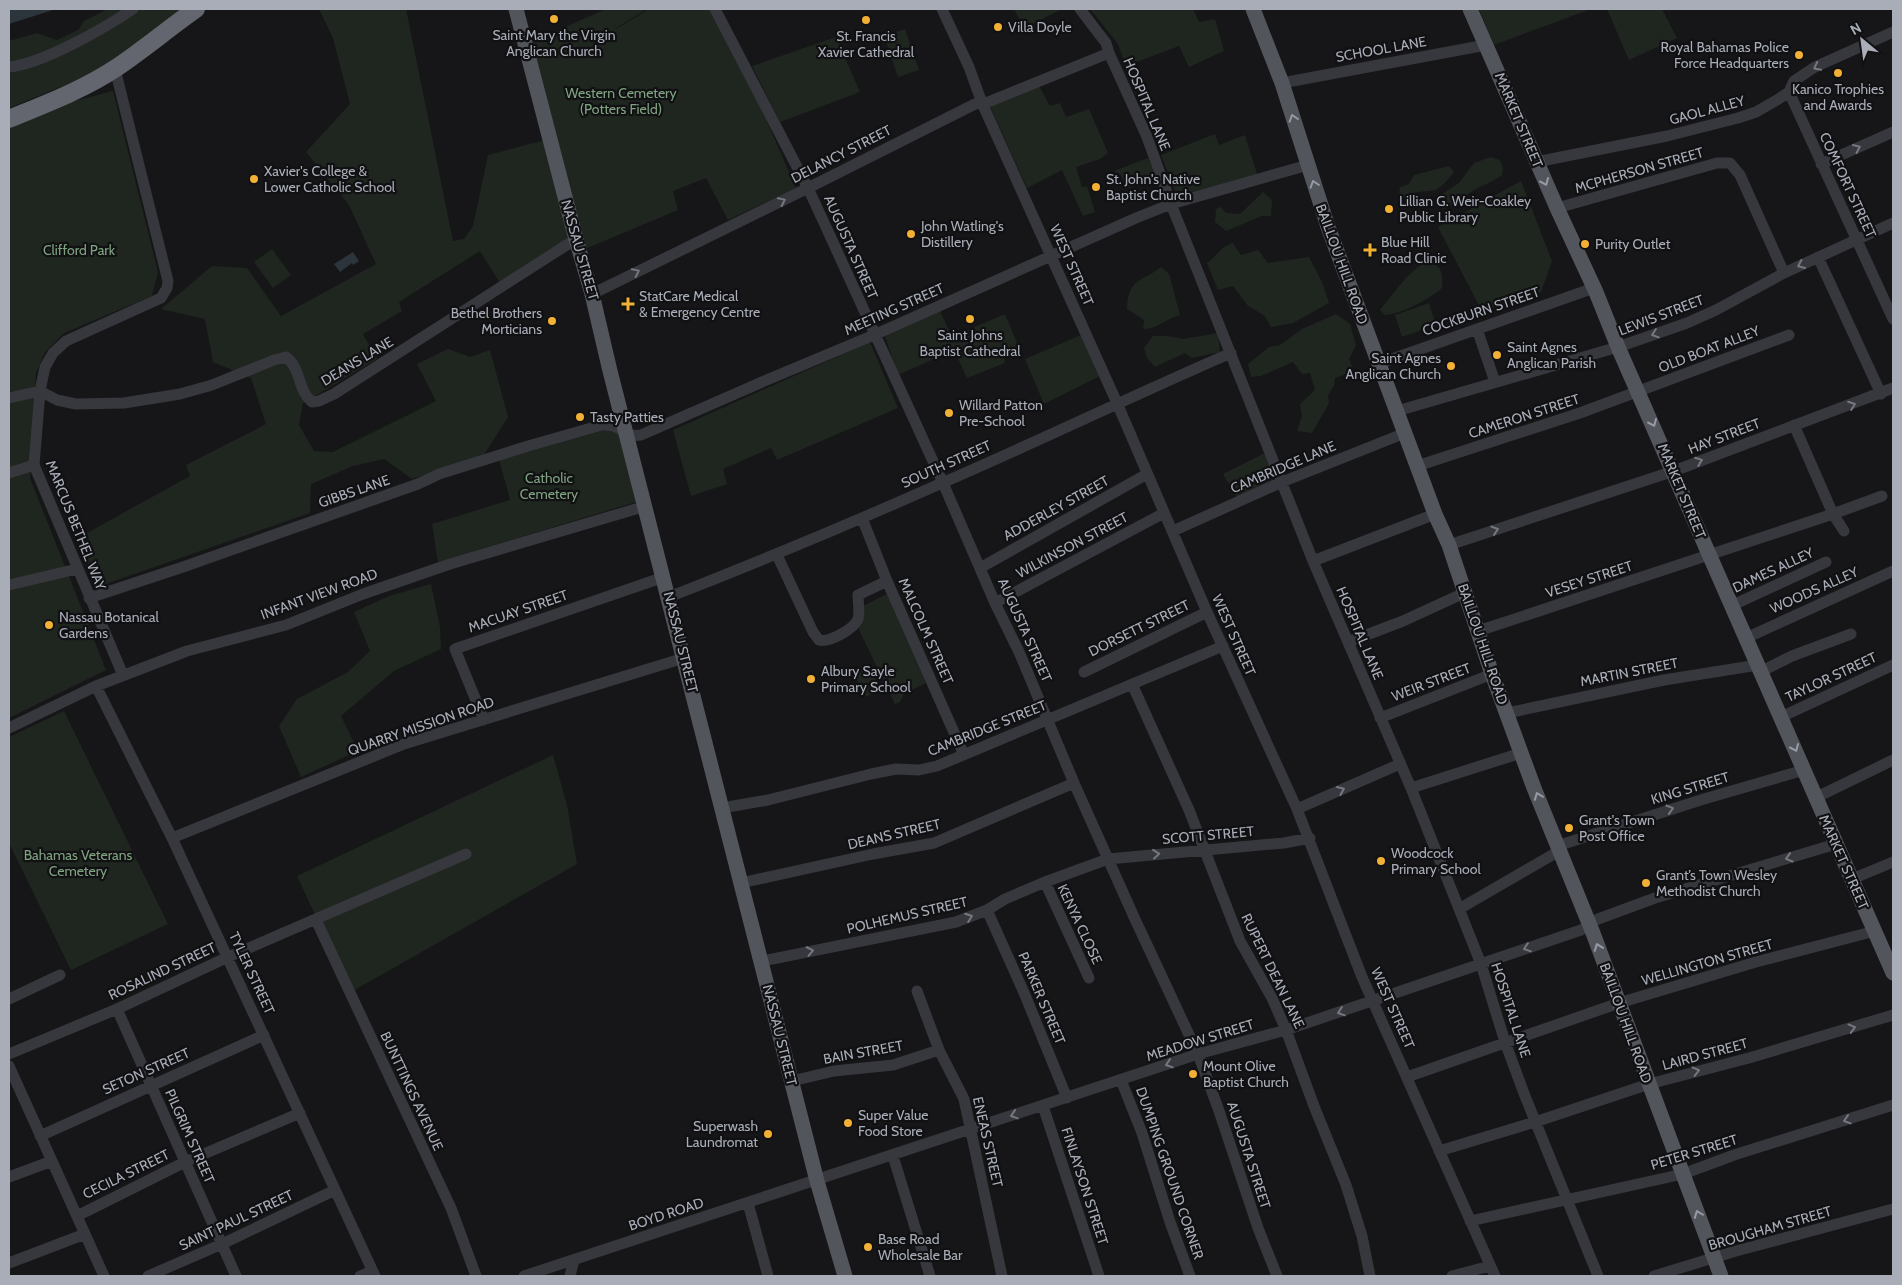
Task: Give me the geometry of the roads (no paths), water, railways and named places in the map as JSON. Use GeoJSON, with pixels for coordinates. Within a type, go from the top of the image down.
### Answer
{"type":"FeatureCollection","features":[{"type":"Feature","properties":{"kind":"highway"},"geometry":{"type":"LineString","coordinates":[[9,120],[61,98],[115,69],[196,9]]}},
{"type":"Feature","properties":{"kind":"main road","name":"NASSAU STREET"},"geometry":{"type":"LineString","coordinates":[[516,9],[592,294],[817,1181],[845,1276]]}},
{"type":"Feature","properties":{"kind":"main road","name":"BAILLOU HILL ROAD"},"geometry":{"type":"LineString","coordinates":[[1253,9],[1282,83],[1328,227],[1435,514],[1449,545],[1492,674],[1521,753],[1589,924],[1721,1276]]}},
{"type":"Feature","properties":{"kind":"main road","name":"MARKET STREET"},"geometry":{"type":"LineString","coordinates":[[1470,9],[1515,108],[1536,162],[1594,288],[1709,555],[1733,605],[1836,844],[1891,964]]}},
{"type":"Feature","properties":{"kind":"street"},"geometry":{"type":"LineString","coordinates":[[9,67],[42,58],[115,21],[133,9]]}},
{"type":"Feature","properties":{"kind":"street","name":"WEST STREET"},"geometry":{"type":"LineString","coordinates":[[942,9],[969,67],[982,103],[1117,403],[1207,612],[1310,838],[1372,1001],[1408,1077],[1492,1271]]}},
{"type":"Feature","properties":{"kind":"street","name":"HOSPITAL LANE"},"geometry":{"type":"LineString","coordinates":[[1080,9],[1106,43],[1108,53],[1146,137],[1313,561],[1411,788],[1481,964],[1505,1042],[1535,1122],[1598,1276]]}},
{"type":"Feature","properties":{"kind":"street","name":"AUGUSTA STREET"},"geometry":{"type":"LineString","coordinates":[[719,11],[808,188],[943,483],[995,603],[1019,652],[1108,859],[1198,1054],[1258,1228],[1277,1276]]}},
{"type":"Feature","properties":{"kind":"street","name":"GAOL ALLEY"},"geometry":{"type":"LineString","coordinates":[[1536,162],[1716,125],[1756,112],[1789,92],[1794,81],[1815,67],[1893,32]]}},
{"type":"Feature","properties":{"kind":"street","name":"SCHOOL LANE"},"geometry":{"type":"LineString","coordinates":[[1282,83],[1486,45]]}},
{"type":"Feature","properties":{"kind":"street","name":"DELANCY STREET"},"geometry":{"type":"LineString","coordinates":[[592,294],[975,104],[982,103],[1108,53]]}},
{"type":"Feature","properties":{"kind":"street","name":"MARCUS BETHEL WAY"},"geometry":{"type":"LineString","coordinates":[[115,69],[168,281],[167,288],[161,298],[66,341],[53,353],[45,366],[40,391],[34,465],[123,675]]}},
{"type":"Feature","properties":{"kind":"street","name":"COMFORT STREET"},"geometry":{"type":"LineString","coordinates":[[1789,92],[1821,164],[1892,311]]}},
{"type":"Feature","properties":{"kind":"street"},"geometry":{"type":"LineString","coordinates":[[1821,164],[1893,132]]}},
{"type":"Feature","properties":{"kind":"street","name":"MCPHERSON STREET"},"geometry":{"type":"LineString","coordinates":[[1557,208],[1717,163],[1730,163],[1740,175],[1784,273]]}},
{"type":"Feature","properties":{"kind":"street","name":"MEETING STREET"},"geometry":{"type":"LineString","coordinates":[[627,435],[641,436],[874,335],[1110,229],[1171,204],[1308,165]]}},
{"type":"Feature","properties":{"kind":"street","name":"LEWIS STREET"},"geometry":{"type":"LineString","coordinates":[[1397,411],[1618,347],[1694,319],[1784,273],[1893,223]]}},
{"type":"Feature","properties":{"kind":"street","name":"DEANS LANE"},"geometry":{"type":"LineString","coordinates":[[40,391],[57,400],[76,404],[124,403],[180,394],[212,385],[286,356],[294,363],[308,398],[312,402],[319,401],[351,384],[576,239]]}},
{"type":"Feature","properties":{"kind":"street"},"geometry":{"type":"LineString","coordinates":[[1818,257],[1881,394]]}},
{"type":"Feature","properties":{"kind":"street","name":"COCKBURN STREET"},"geometry":{"type":"LineString","coordinates":[[1378,364],[1594,288]]}},
{"type":"Feature","properties":{"kind":"street"},"geometry":{"type":"LineString","coordinates":[[1477,329],[1495,382]]}},
{"type":"Feature","properties":{"kind":"street","name":"OLD BOAT ALLEY"},"geometry":{"type":"LineString","coordinates":[[1639,392],[1790,335]]}},
{"type":"Feature","properties":{"kind":"street","name":"SOUTH STREET"},"geometry":{"type":"LineString","coordinates":[[669,597],[777,555],[943,483],[1231,353]]}},
{"type":"Feature","properties":{"kind":"street","name":"HAY STREET"},"geometry":{"type":"LineString","coordinates":[[1449,545],[1674,471],[1893,388]]}},
{"type":"Feature","properties":{"kind":"street"},"geometry":{"type":"LineString","coordinates":[[9,398],[40,391]]}},
{"type":"Feature","properties":{"kind":"street","name":"CAMERON STREET"},"geometry":{"type":"LineString","coordinates":[[1418,466],[1639,392]]}},
{"type":"Feature","properties":{"kind":"street"},"geometry":{"type":"LineString","coordinates":[[1794,425],[1833,514],[1844,531]]}},
{"type":"Feature","properties":{"kind":"street","name":"GIBBS LANE"},"geometry":{"type":"LineString","coordinates":[[89,598],[418,484],[439,474],[528,446],[602,426],[618,426],[627,435]]}},
{"type":"Feature","properties":{"kind":"street","name":"CAMBRIDGE LANE"},"geometry":{"type":"LineString","coordinates":[[1173,531],[1282,482],[1405,433]]}},
{"type":"Feature","properties":{"kind":"street"},"geometry":{"type":"LineString","coordinates":[[9,473],[34,465]]}},
{"type":"Feature","properties":{"kind":"street","name":"ADDERLEY STREET"},"geometry":{"type":"LineString","coordinates":[[980,568],[1147,474]]}},
{"type":"Feature","properties":{"kind":"street","name":"VESEY STREET"},"geometry":{"type":"LineString","coordinates":[[1478,632],[1882,496]]}},
{"type":"Feature","properties":{"kind":"street","name":"INFANT VIEW ROAD"},"geometry":{"type":"LineString","coordinates":[[9,728],[96,686],[187,651],[286,625],[363,594],[450,564],[646,506]]}},
{"type":"Feature","properties":{"kind":"street","name":"WILKINSON STREET"},"geometry":{"type":"LineString","coordinates":[[995,603],[1164,513]]}},
{"type":"Feature","properties":{"kind":"street"},"geometry":{"type":"LineString","coordinates":[[1313,561],[1435,514]]}},
{"type":"Feature","properties":{"kind":"street","name":"MALCOLM STREET"},"geometry":{"type":"LineString","coordinates":[[862,518],[887,580],[964,755]]}},
{"type":"Feature","properties":{"kind":"street"},"geometry":{"type":"LineString","coordinates":[[777,555],[813,632],[819,640],[824,642],[851,629],[858,618],[858,595],[887,580]]}},
{"type":"Feature","properties":{"kind":"street","name":"DAMES ALLEY"},"geometry":{"type":"LineString","coordinates":[[1733,605],[1826,562]]}},
{"type":"Feature","properties":{"kind":"street"},"geometry":{"type":"LineString","coordinates":[[9,585],[77,569]]}},
{"type":"Feature","properties":{"kind":"street","name":"WOODS ALLEY"},"geometry":{"type":"LineString","coordinates":[[1746,638],[1893,570]]}},
{"type":"Feature","properties":{"kind":"street","name":"MACUAY STREET"},"geometry":{"type":"LineString","coordinates":[[484,720],[455,649],[664,577]]}},
{"type":"Feature","properties":{"kind":"street"},"geometry":{"type":"LineString","coordinates":[[1348,642],[1403,621],[1464,593]]}},
{"type":"Feature","properties":{"kind":"street","name":"DORSETT STREET"},"geometry":{"type":"LineString","coordinates":[[1084,672],[1207,612]]}},
{"type":"Feature","properties":{"kind":"street","name":"MARTIN STREET"},"geometry":{"type":"LineString","coordinates":[[1507,713],[1664,680],[1760,668],[1851,634]]}},
{"type":"Feature","properties":{"kind":"street","name":"CAMBRIDGE STREET"},"geometry":{"type":"LineString","coordinates":[[722,808],[768,800],[896,769],[920,770],[937,766],[1223,646]]}},
{"type":"Feature","properties":{"kind":"street","name":"QUARRY MISSION ROAD"},"geometry":{"type":"LineString","coordinates":[[172,838],[404,744],[684,658]]}},
{"type":"Feature","properties":{"kind":"street","name":"TAYLOR STREET"},"geometry":{"type":"LineString","coordinates":[[1781,717],[1893,665]]}},
{"type":"Feature","properties":{"kind":"street","name":"WEIR STREET"},"geometry":{"type":"LineString","coordinates":[[1380,718],[1492,674]]}},
{"type":"Feature","properties":{"kind":"street","name":"RUPERT DEAN LANE"},"geometry":{"type":"LineString","coordinates":[[1132,684],[1189,810],[1240,941],[1272,998],[1286,1030],[1346,1185],[1362,1236],[1370,1276]]}},
{"type":"Feature","properties":{"kind":"street","name":"TYLER STREET"},"geometry":{"type":"LineString","coordinates":[[96,686],[172,838],[374,1274]]}},
{"type":"Feature","properties":{"kind":"street"},"geometry":{"type":"LineString","coordinates":[[1411,788],[1521,753]]}},
{"type":"Feature","properties":{"kind":"street"},"geometry":{"type":"LineString","coordinates":[[1817,797],[1893,760]]}},
{"type":"Feature","properties":{"kind":"street"},"geometry":{"type":"LineString","coordinates":[[1297,809],[1400,764]]}},
{"type":"Feature","properties":{"kind":"street","name":"KING STREET"},"geometry":{"type":"LineString","coordinates":[[1459,909],[1558,849],[1695,802],[1804,770]]}},
{"type":"Feature","properties":{"kind":"street","name":"DEANS STREET"},"geometry":{"type":"LineString","coordinates":[[742,883],[873,854],[934,843],[1074,783]]}},
{"type":"Feature","properties":{"kind":"street","name":"SCOTT STREET"},"geometry":{"type":"LineString","coordinates":[[1108,859],[1284,843],[1310,838]]}},
{"type":"Feature","properties":{"kind":"street","name":"MEADOW STREET"},"geometry":{"type":"LineString","coordinates":[[817,1181],[1198,1054],[1286,1030],[1372,1001],[1581,930],[1598,919],[1655,898],[1836,844]]}},
{"type":"Feature","properties":{"kind":"street","name":"ROSALIND STREET"},"geometry":{"type":"LineString","coordinates":[[9,1054],[117,1009],[228,957],[466,854]]}},
{"type":"Feature","properties":{"kind":"street","name":"POLHEMUS STREET"},"geometry":{"type":"LineString","coordinates":[[762,961],[956,922],[987,910],[1005,899],[1045,882],[1108,859]]}},
{"type":"Feature","properties":{"kind":"street"},"geometry":{"type":"LineString","coordinates":[[1852,880],[1893,862]]}},
{"type":"Feature","properties":{"kind":"street","name":"KENYA CLOSE"},"geometry":{"type":"LineString","coordinates":[[1045,882],[1089,978]]}},
{"type":"Feature","properties":{"kind":"street","name":"PARKER STREET"},"geometry":{"type":"LineString","coordinates":[[987,910],[1025,995],[1067,1098]]}},
{"type":"Feature","properties":{"kind":"street","name":"BUNTTINGS AVENUE"},"geometry":{"type":"LineString","coordinates":[[316,920],[451,1208],[476,1276]]}},
{"type":"Feature","properties":{"kind":"street","name":"WELLINGTON STREET"},"geometry":{"type":"LineString","coordinates":[[1408,1077],[1619,1003],[1756,962],[1875,931]]}},
{"type":"Feature","properties":{"kind":"street"},"geometry":{"type":"LineString","coordinates":[[9,999],[60,975]]}},
{"type":"Feature","properties":{"kind":"street","name":"ENEAS STREET"},"geometry":{"type":"LineString","coordinates":[[917,992],[939,1050],[964,1099],[1002,1276]]}},
{"type":"Feature","properties":{"kind":"street","name":"PILGRIM STREET"},"geometry":{"type":"LineString","coordinates":[[117,1009],[236,1276]]}},
{"type":"Feature","properties":{"kind":"street","name":"LAIRD STREET"},"geometry":{"type":"LineString","coordinates":[[1439,1151],[1535,1122],[1649,1084],[1749,1058],[1893,1015]]}},
{"type":"Feature","properties":{"kind":"street","name":"SETON STREET"},"geometry":{"type":"LineString","coordinates":[[40,1136],[264,1035]]}},
{"type":"Feature","properties":{"kind":"street","name":"BAIN STREET"},"geometry":{"type":"LineString","coordinates":[[792,1082],[834,1071],[893,1065],[939,1050]]}},
{"type":"Feature","properties":{"kind":"street"},"geometry":{"type":"LineString","coordinates":[[9,1066],[13,1085],[52,1161],[104,1276]]}},
{"type":"Feature","properties":{"kind":"street","name":"DUMPING GROUND CORNER"},"geometry":{"type":"LineString","coordinates":[[1121,1080],[1142,1133],[1170,1222],[1190,1276]]}},
{"type":"Feature","properties":{"kind":"street","name":"PETER STREET"},"geometry":{"type":"LineString","coordinates":[[1470,1221],[1682,1174],[1734,1155],[1893,1105]]}},
{"type":"Feature","properties":{"kind":"street","name":"FINLAYSON STREET"},"geometry":{"type":"LineString","coordinates":[[1043,1106],[1099,1276]]}},
{"type":"Feature","properties":{"kind":"street","name":"CECILA STREET"},"geometry":{"type":"LineString","coordinates":[[77,1216],[185,1162],[300,1113]]}},
{"type":"Feature","properties":{"kind":"street"},"geometry":{"type":"LineString","coordinates":[[893,1156],[930,1276]]}},
{"type":"Feature","properties":{"kind":"street"},"geometry":{"type":"LineString","coordinates":[[9,1177],[52,1161]]}},
{"type":"Feature","properties":{"kind":"street","name":"BOYD ROAD"},"geometry":{"type":"LineString","coordinates":[[524,1276],[817,1181]]}},
{"type":"Feature","properties":{"kind":"street","name":"SAINT PAUL STREET"},"geometry":{"type":"LineString","coordinates":[[148,1276],[222,1244],[335,1190]]}},
{"type":"Feature","properties":{"kind":"street"},"geometry":{"type":"LineString","coordinates":[[748,1204],[768,1276]]}},
{"type":"Feature","properties":{"kind":"street","name":"BROUGHAM STREET"},"geometry":{"type":"LineString","coordinates":[[1654,1276],[1736,1251],[1893,1209]]}},
{"type":"Feature","properties":{"kind":"street"},"geometry":{"type":"LineString","coordinates":[[9,1263],[85,1234]]}},
{"type":"Feature","properties":{"kind":"street"},"geometry":{"type":"LineString","coordinates":[[570,1276],[574,1260]]}},
{"type":"Feature","properties":{"kind":"street"},"geometry":{"type":"LineString","coordinates":[[1452,1276],[1492,1271]]}},
{"type":"Feature","properties":{"kind":"street"},"geometry":{"type":"LineString","coordinates":[[360,1276],[374,1274]]}},
{"type":"Feature","properties":{"kind":"place","name":"Saint Mary the Virgin Anglican Church"},"geometry":{"type":"Point","coordinates":[554,19]}},
{"type":"Feature","properties":{"kind":"place","name":"St. Francis Xavier Cathedral"},"geometry":{"type":"Point","coordinates":[866,20]}},
{"type":"Feature","properties":{"kind":"place","name":"Villa Doyle"},"geometry":{"type":"Point","coordinates":[998,27]}},
{"type":"Feature","properties":{"kind":"place","name":"Royal Bahamas Police Force Headquarters"},"geometry":{"type":"Point","coordinates":[1799,55]}},
{"type":"Feature","properties":{"kind":"place","name":"Kanico Trophies and Awards"},"geometry":{"type":"Point","coordinates":[1838,73]}},
{"type":"Feature","properties":{"kind":"place","name":"Xavier's College & Lower Catholic School"},"geometry":{"type":"Point","coordinates":[254,179]}},
{"type":"Feature","properties":{"kind":"place","name":"St. John's Native Baptist Church"},"geometry":{"type":"Point","coordinates":[1096,187]}},
{"type":"Feature","properties":{"kind":"place","name":"Lillian G. Weir-Coakley Public Library"},"geometry":{"type":"Point","coordinates":[1389,209]}},
{"type":"Feature","properties":{"kind":"place","name":"John Watling's Distillery"},"geometry":{"type":"Point","coordinates":[911,234]}},
{"type":"Feature","properties":{"kind":"place","name":"Purity Outlet"},"geometry":{"type":"Point","coordinates":[1585,244]}},
{"type":"Feature","properties":{"kind":"place","name":"Blue Hill Road Clinic"},"geometry":{"type":"Point","coordinates":[1370,250]}},
{"type":"Feature","properties":{"kind":"place","name":"StatCare Medical & Emergency Centre"},"geometry":{"type":"Point","coordinates":[628,304]}},
{"type":"Feature","properties":{"kind":"place","name":"Saint Johns Baptist Cathedral"},"geometry":{"type":"Point","coordinates":[970,319]}},
{"type":"Feature","properties":{"kind":"place","name":"Bethel Brothers Morticians"},"geometry":{"type":"Point","coordinates":[552,321]}},
{"type":"Feature","properties":{"kind":"place","name":"Saint Agnes Anglican Parish"},"geometry":{"type":"Point","coordinates":[1497,355]}},
{"type":"Feature","properties":{"kind":"place","name":"Saint Agnes Anglican Church"},"geometry":{"type":"Point","coordinates":[1451,366]}},
{"type":"Feature","properties":{"kind":"place","name":"Willard Patton Pre-School"},"geometry":{"type":"Point","coordinates":[949,413]}},
{"type":"Feature","properties":{"kind":"place","name":"Tasty Patties"},"geometry":{"type":"Point","coordinates":[580,417]}},
{"type":"Feature","properties":{"kind":"place","name":"Nassau Botanical Gardens"},"geometry":{"type":"Point","coordinates":[49,625]}},
{"type":"Feature","properties":{"kind":"place","name":"Albury Sayle Primary School"},"geometry":{"type":"Point","coordinates":[811,679]}},
{"type":"Feature","properties":{"kind":"place","name":"Grant's Town Post Office"},"geometry":{"type":"Point","coordinates":[1569,828]}},
{"type":"Feature","properties":{"kind":"place","name":"Woodcock Primary School"},"geometry":{"type":"Point","coordinates":[1381,861]}},
{"type":"Feature","properties":{"kind":"place","name":"Grant’s Town Wesley Methodist Church"},"geometry":{"type":"Point","coordinates":[1646,883]}},
{"type":"Feature","properties":{"kind":"place","name":"Mount Olive Baptist Church"},"geometry":{"type":"Point","coordinates":[1193,1074]}},
{"type":"Feature","properties":{"kind":"place","name":"Super Value Food Store"},"geometry":{"type":"Point","coordinates":[848,1123]}},
{"type":"Feature","properties":{"kind":"place","name":"Superwash Laundromat"},"geometry":{"type":"Point","coordinates":[768,1134]}},
{"type":"Feature","properties":{"kind":"place","name":"Base Road Wholesale Bar"},"geometry":{"type":"Point","coordinates":[868,1247]}},
{"type":"Feature","properties":{"kind":"park label","name":"Western Cemetery (Potters Field)"},"geometry":{"type":"Point","coordinates":[621,102]}},
{"type":"Feature","properties":{"kind":"park label","name":"Clifford Park"},"geometry":{"type":"Point","coordinates":[79,250]}},
{"type":"Feature","properties":{"kind":"park label","name":"Catholic Cemetery"},"geometry":{"type":"Point","coordinates":[549,486]}},
{"type":"Feature","properties":{"kind":"park label","name":"Bahamas Veterans Cemetery"},"geometry":{"type":"Point","coordinates":[78,864]}}]}
